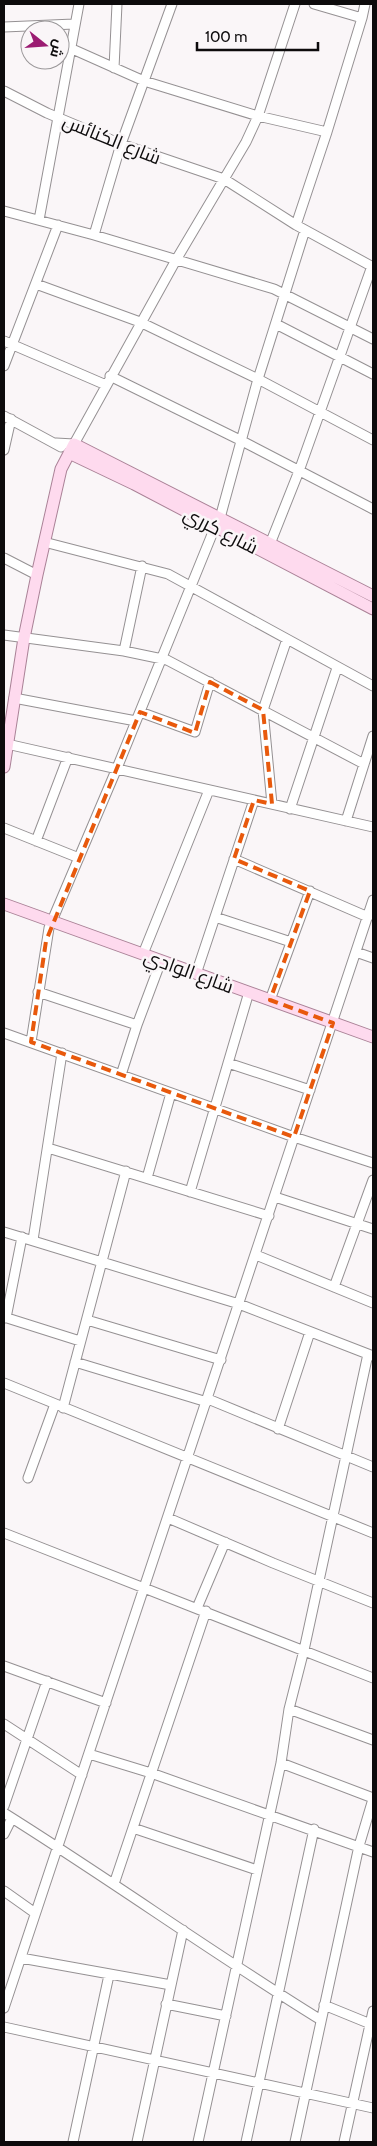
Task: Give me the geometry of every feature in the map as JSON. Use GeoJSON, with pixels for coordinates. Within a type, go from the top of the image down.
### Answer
{"type":"FeatureCollection","features":[{"type":"Feature","properties":{"kind":"main road","name":"شارع كرري"},"geometry":{"type":"LineString","coordinates":[[71,448],[217,522],[373,609]]}},
{"type":"Feature","properties":{"kind":"main road"},"geometry":{"type":"LineString","coordinates":[[4,767],[24,638],[37,575],[61,468],[71,448]]}},
{"type":"Feature","properties":{"kind":"main road","name":"شارع كرري"},"geometry":{"type":"LineString","coordinates":[[217,522],[270,544],[373,596]]}},
{"type":"Feature","properties":{"kind":"main road","name":"شارع الوادي"},"geometry":{"type":"LineString","coordinates":[[4,904],[373,1037]]}},
{"type":"Feature","properties":{"kind":"street"},"geometry":{"type":"LineString","coordinates":[[78,4],[70,48],[144,81],[258,116],[327,132]]}},
{"type":"Feature","properties":{"kind":"street"},"geometry":{"type":"LineString","coordinates":[[114,68],[118,4]]}},
{"type":"Feature","properties":{"kind":"street"},"geometry":{"type":"LineString","coordinates":[[94,235],[121,144],[172,4]]}},
{"type":"Feature","properties":{"kind":"street"},"geometry":{"type":"LineString","coordinates":[[4,450],[7,418],[56,443],[71,448],[140,322],[246,142],[258,116],[295,4]]}},
{"type":"Feature","properties":{"kind":"street"},"geometry":{"type":"LineString","coordinates":[[314,4],[362,18]]}},
{"type":"Feature","properties":{"kind":"street"},"geometry":{"type":"LineString","coordinates":[[296,224],[327,132],[365,4]]}},
{"type":"Feature","properties":{"kind":"street"},"geometry":{"type":"LineString","coordinates":[[4,27],[74,24]]}},
{"type":"Feature","properties":{"kind":"street"},"geometry":{"type":"LineString","coordinates":[[39,220],[66,70]]}},
{"type":"Feature","properties":{"kind":"street","name":"شارع الكنائس"},"geometry":{"type":"LineString","coordinates":[[4,91],[57,117],[121,144],[224,180],[305,230],[373,266]]}},
{"type":"Feature","properties":{"kind":"street"},"geometry":{"type":"LineString","coordinates":[[4,211],[94,235],[285,293],[373,339]]}},
{"type":"Feature","properties":{"kind":"street"},"geometry":{"type":"LineString","coordinates":[[4,366],[8,342],[36,284],[58,225]]}},
{"type":"Feature","properties":{"kind":"street"},"geometry":{"type":"LineString","coordinates":[[31,1042],[46,941],[52,921],[117,768],[217,522],[242,441],[258,379],[305,230]]}},
{"type":"Feature","properties":{"kind":"street"},"geometry":{"type":"LineString","coordinates":[[270,544],[373,266]]}},
{"type":"Feature","properties":{"kind":"street"},"geometry":{"type":"LineString","coordinates":[[36,284],[140,322],[258,379],[373,440]]}},
{"type":"Feature","properties":{"kind":"street"},"geometry":{"type":"LineString","coordinates":[[276,324],[373,374]]}},
{"type":"Feature","properties":{"kind":"street"},"geometry":{"type":"LineString","coordinates":[[8,342],[106,384]]}},
{"type":"Feature","properties":{"kind":"street"},"geometry":{"type":"LineString","coordinates":[[110,376],[242,441],[373,510]]}},
{"type":"Feature","properties":{"kind":"street"},"geometry":{"type":"LineString","coordinates":[[44,542],[168,574],[373,686]]}},
{"type":"Feature","properties":{"kind":"street"},"geometry":{"type":"LineString","coordinates":[[4,558],[37,575]]}},
{"type":"Feature","properties":{"kind":"street"},"geometry":{"type":"LineString","coordinates":[[124,651],[142,566]]}},
{"type":"Feature","properties":{"kind":"street"},"geometry":{"type":"LineString","coordinates":[[4,635],[162,658],[263,710],[313,739],[364,764]]}},
{"type":"Feature","properties":{"kind":"street"},"geometry":{"type":"LineString","coordinates":[[272,804],[263,710],[287,639]]}},
{"type":"Feature","properties":{"kind":"street"},"geometry":{"type":"LineString","coordinates":[[290,808],[337,668]]}},
{"type":"Feature","properties":{"kind":"street"},"geometry":{"type":"LineString","coordinates":[[140,712],[195,732],[210,682]]}},
{"type":"Feature","properties":{"kind":"street"},"geometry":{"type":"LineString","coordinates":[[14,698],[136,722]]}},
{"type":"Feature","properties":{"kind":"street"},"geometry":{"type":"LineString","coordinates":[[346,821],[373,736]]}},
{"type":"Feature","properties":{"kind":"street"},"geometry":{"type":"LineString","coordinates":[[7,744],[373,827]]}},
{"type":"Feature","properties":{"kind":"street"},"geometry":{"type":"LineString","coordinates":[[36,841],[68,758]]}},
{"type":"Feature","properties":{"kind":"street"},"geometry":{"type":"LineString","coordinates":[[143,954],[209,790]]}},
{"type":"Feature","properties":{"kind":"street"},"geometry":{"type":"LineString","coordinates":[[196,974],[254,800]]}},
{"type":"Feature","properties":{"kind":"street"},"geometry":{"type":"LineString","coordinates":[[4,828],[79,858]]}},
{"type":"Feature","properties":{"kind":"street"},"geometry":{"type":"LineString","coordinates":[[234,859],[368,917]]}},
{"type":"Feature","properties":{"kind":"street"},"geometry":{"type":"LineString","coordinates":[[270,1000],[310,891]]}},
{"type":"Feature","properties":{"kind":"street"},"geometry":{"type":"LineString","coordinates":[[4,2008],[373,900]]}},
{"type":"Feature","properties":{"kind":"street"},"geometry":{"type":"LineString","coordinates":[[215,917],[291,942]]}},
{"type":"Feature","properties":{"kind":"street"},"geometry":{"type":"LineString","coordinates":[[356,952],[373,958]]}},
{"type":"Feature","properties":{"kind":"street"},"geometry":{"type":"LineString","coordinates":[[122,1075],[137,1025],[161,961]]}},
{"type":"Feature","properties":{"kind":"street"},"geometry":{"type":"LineString","coordinates":[[38,992],[137,1025]]}},
{"type":"Feature","properties":{"kind":"street"},"geometry":{"type":"LineString","coordinates":[[190,1192],[249,992]]}},
{"type":"Feature","properties":{"kind":"street"},"geometry":{"type":"LineString","coordinates":[[4,1033],[294,1137],[373,1163]]}},
{"type":"Feature","properties":{"kind":"street"},"geometry":{"type":"LineString","coordinates":[[33,1240],[62,1053]]}},
{"type":"Feature","properties":{"kind":"street"},"geometry":{"type":"LineString","coordinates":[[228,1063],[310,1090]]}},
{"type":"Feature","properties":{"kind":"street"},"geometry":{"type":"LineString","coordinates":[[147,1178],[171,1093]]}},
{"type":"Feature","properties":{"kind":"street"},"geometry":{"type":"LineString","coordinates":[[48,1148],[269,1216]]}},
{"type":"Feature","properties":{"kind":"street"},"geometry":{"type":"LineString","coordinates":[[28,1478],[59,1406],[75,1362],[103,1264],[126,1171]]}},
{"type":"Feature","properties":{"kind":"street"},"geometry":{"type":"LineString","coordinates":[[334,1287],[373,1180]]}},
{"type":"Feature","properties":{"kind":"street"},"geometry":{"type":"LineString","coordinates":[[275,1197],[373,1229]]}},
{"type":"Feature","properties":{"kind":"street"},"geometry":{"type":"LineString","coordinates":[[4,1232],[103,1264],[239,1304],[371,1355],[346,1455],[304,1650],[289,1709],[270,1814],[198,2142]]}},
{"type":"Feature","properties":{"kind":"street"},"geometry":{"type":"LineString","coordinates":[[22,1237],[5,1318],[80,1341]]}},
{"type":"Feature","properties":{"kind":"street"},"geometry":{"type":"LineString","coordinates":[[256,1255],[373,1303]]}},
{"type":"Feature","properties":{"kind":"street"},"geometry":{"type":"LineString","coordinates":[[86,1320],[221,1360]]}},
{"type":"Feature","properties":{"kind":"street"},"geometry":{"type":"LineString","coordinates":[[278,1429],[310,1332]]}},
{"type":"Feature","properties":{"kind":"street"},"geometry":{"type":"LineString","coordinates":[[75,1362],[207,1400],[373,1467]]}},
{"type":"Feature","properties":{"kind":"street"},"geometry":{"type":"LineString","coordinates":[[4,1383],[188,1460],[373,1534]]}},
{"type":"Feature","properties":{"kind":"street"},"geometry":{"type":"LineString","coordinates":[[168,1518],[373,1603]]}},
{"type":"Feature","properties":{"kind":"street"},"geometry":{"type":"LineString","coordinates":[[4,1533],[373,1678]]}},
{"type":"Feature","properties":{"kind":"street"},"geometry":{"type":"LineString","coordinates":[[197,1608],[225,1542]]}},
{"type":"Feature","properties":{"kind":"street"},"geometry":{"type":"LineString","coordinates":[[114,1884],[206,1611]]}},
{"type":"Feature","properties":{"kind":"street"},"geometry":{"type":"LineString","coordinates":[[4,1666],[106,1703]]}},
{"type":"Feature","properties":{"kind":"street"},"geometry":{"type":"LineString","coordinates":[[4,1806],[47,1681]]}},
{"type":"Feature","properties":{"kind":"street"},"geometry":{"type":"LineString","coordinates":[[289,1709],[373,1740]]}},
{"type":"Feature","properties":{"kind":"street"},"geometry":{"type":"LineString","coordinates":[[4,1724],[82,1775]]}},
{"type":"Feature","properties":{"kind":"street"},"geometry":{"type":"LineString","coordinates":[[89,1754],[151,1773],[314,1829],[373,1852]]}},
{"type":"Feature","properties":{"kind":"street"},"geometry":{"type":"LineString","coordinates":[[280,1763],[373,1798],[359,1846],[295,2142]]}},
{"type":"Feature","properties":{"kind":"street"},"geometry":{"type":"LineString","coordinates":[[4,1834],[8,1816],[57,1846],[237,1967],[321,2020]]}},
{"type":"Feature","properties":{"kind":"street"},"geometry":{"type":"LineString","coordinates":[[133,1828],[257,1870]]}},
{"type":"Feature","properties":{"kind":"street"},"geometry":{"type":"LineString","coordinates":[[246,2142],[314,1829]]}},
{"type":"Feature","properties":{"kind":"street"},"geometry":{"type":"LineString","coordinates":[[4,1892],[35,1913]]}},
{"type":"Feature","properties":{"kind":"street"},"geometry":{"type":"LineString","coordinates":[[137,2142],[183,1930]]}},
{"type":"Feature","properties":{"kind":"street"},"geometry":{"type":"LineString","coordinates":[[21,1958],[171,1985]]}},
{"type":"Feature","properties":{"kind":"street"},"geometry":{"type":"LineString","coordinates":[[73,2142],[110,1975]]}},
{"type":"Feature","properties":{"kind":"street"},"geometry":{"type":"LineString","coordinates":[[166,2004],[226,2016]]}},
{"type":"Feature","properties":{"kind":"street"},"geometry":{"type":"LineString","coordinates":[[324,2006],[372,2024]]}},
{"type":"Feature","properties":{"kind":"street"},"geometry":{"type":"LineString","coordinates":[[344,2142],[372,2024],[373,2011]]}},
{"type":"Feature","properties":{"kind":"street"},"geometry":{"type":"LineString","coordinates":[[4,2027],[373,2108]]}},
{"type":"Feature","properties":{"kind":"highlighted area"},"geometry":{"type":"Polygon","coordinates":[[[210,682],[263,710],[272,804],[254,800],[234,859],[310,891],[270,1000],[333,1023],[294,1137],[31,1042],[46,941],[140,712],[195,733],[210,682]]]}}]}
